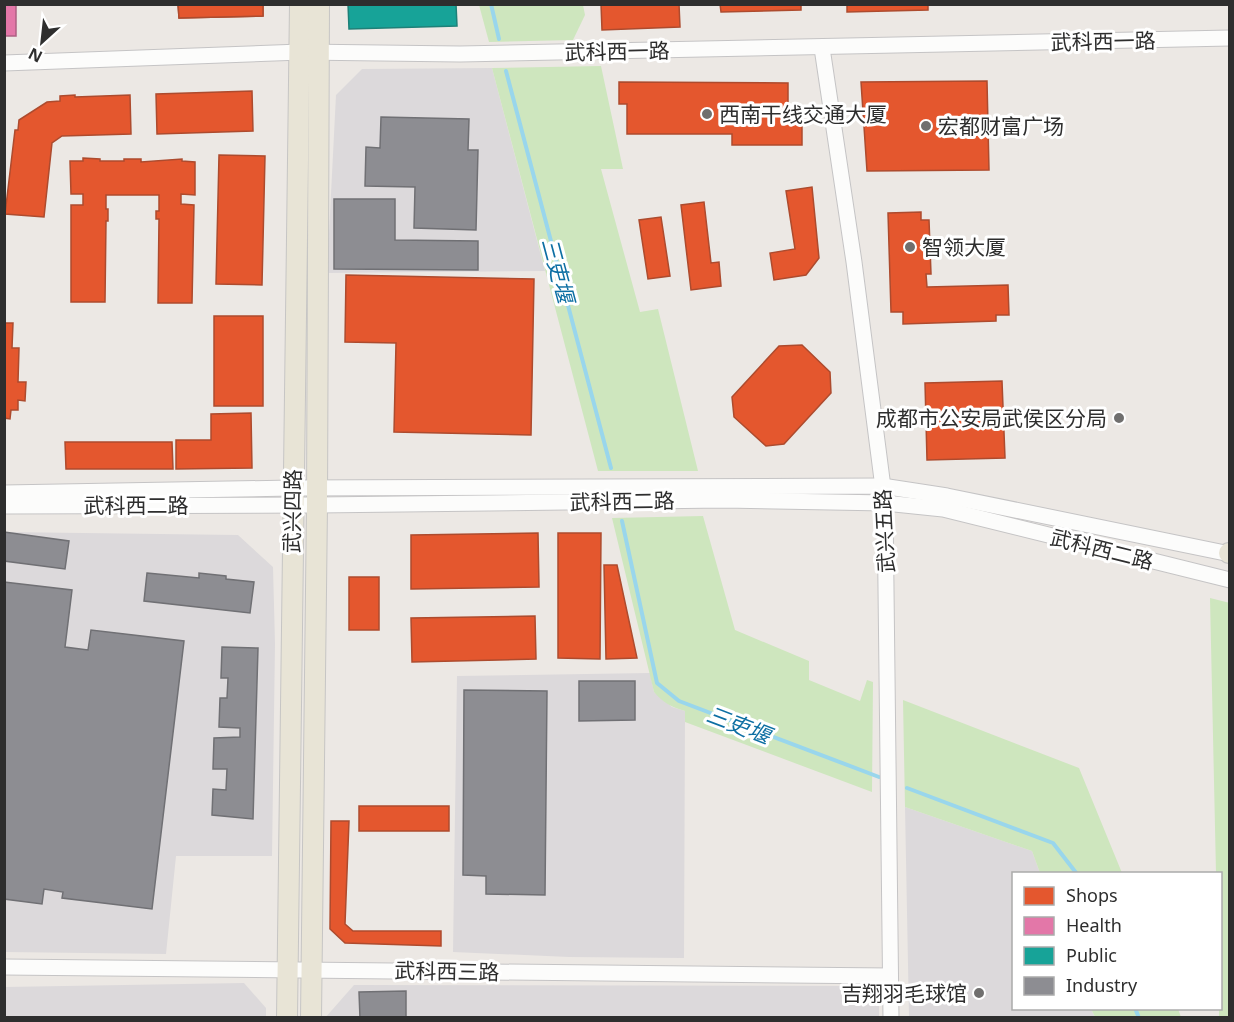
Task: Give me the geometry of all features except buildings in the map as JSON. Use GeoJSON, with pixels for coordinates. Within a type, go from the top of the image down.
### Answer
{"type":"FeatureCollection","features":[{"type":"Feature","properties":{"kind":"main road","name":"武兴四路"},"geometry":{"type":"LineString","coordinates":[[300,4],[310,52],[317,497],[311,1017]]}},
{"type":"Feature","properties":{"kind":"main road","name":"武兴四路"},"geometry":{"type":"LineString","coordinates":[[287,1017],[292,496],[310,52],[319,4]]}},
{"type":"Feature","properties":{"kind":"street","name":"武科西一路"},"geometry":{"type":"LineString","coordinates":[[4,63],[310,52],[460,54],[1230,38]]}},
{"type":"Feature","properties":{"kind":"street","name":"武兴五路"},"geometry":{"type":"LineString","coordinates":[[822,48],[854,262],[885,503],[891,1017]]}},
{"type":"Feature","properties":{"kind":"street","name":"武科西二路"},"geometry":{"type":"LineString","coordinates":[[317,497],[882,486],[947,496],[1229,553]]}},
{"type":"Feature","properties":{"kind":"street","name":"武科西二路"},"geometry":{"type":"LineString","coordinates":[[4,494],[885,503],[944,509],[1230,580]]}},
{"type":"Feature","properties":{"kind":"street","name":"武科西二路"},"geometry":{"type":"LineString","coordinates":[[4,506],[292,496]]}},
{"type":"Feature","properties":{"kind":"street","name":"武科西三路"},"geometry":{"type":"LineString","coordinates":[[4,967],[891,976]]}},
{"type":"Feature","properties":{"kind":"shaded area"},"geometry":{"type":"Polygon","coordinates":[[[492,68],[545,271],[327,273],[336,95],[362,69],[492,68]]]}},
{"type":"Feature","properties":{"kind":"shaded area"},"geometry":{"type":"Polygon","coordinates":[[[5,532],[238,535],[273,567],[275,644],[272,856],[176,856],[166,954],[5,952],[5,532]]]}},
{"type":"Feature","properties":{"kind":"shaded area"},"geometry":{"type":"Polygon","coordinates":[[[650,673],[654,692],[672,707],[685,711],[684,958],[569,957],[453,952],[457,676],[650,673]]]}},
{"type":"Feature","properties":{"kind":"shaded area"},"geometry":{"type":"Polygon","coordinates":[[[905,807],[1032,851],[1040,872],[1012,872],[1012,1010],[1092,1010],[1095,1017],[909,1017],[905,807]]]}},
{"type":"Feature","properties":{"kind":"shaded area"},"geometry":{"type":"Polygon","coordinates":[[[244,983],[266,1008],[266,1017],[5,1017],[5,987],[244,983]]]}},
{"type":"Feature","properties":{"kind":"shaded area"},"geometry":{"type":"Polygon","coordinates":[[[354,985],[855,986],[879,1002],[879,1018],[325,1018],[354,985]]]}},
{"type":"Feature","properties":{"kind":"green space"},"geometry":{"type":"Polygon","coordinates":[[[479,5],[583,5],[585,15],[573,40],[489,42],[479,5]]]}},
{"type":"Feature","properties":{"kind":"green space"},"geometry":{"type":"Polygon","coordinates":[[[601,66],[623,169],[601,169],[640,312],[658,309],[698,471],[598,471],[492,68],[601,66]]]}},
{"type":"Feature","properties":{"kind":"green space"},"geometry":{"type":"Polygon","coordinates":[[[703,516],[735,630],[809,661],[809,680],[860,701],[867,680],[873,682],[872,792],[685,722],[685,711],[668,704],[654,692],[612,518],[703,516]]]}},
{"type":"Feature","properties":{"kind":"green space"},"geometry":{"type":"Polygon","coordinates":[[[1210,598],[1230,603],[1229,1018],[1219,1017],[1219,1010],[1222,1010],[1222,872],[1216,872],[1210,598]]]}},
{"type":"Feature","properties":{"kind":"green space"},"geometry":{"type":"Polygon","coordinates":[[[903,700],[1079,768],[1122,872],[1040,872],[1032,851],[905,807],[903,700]]]}},
{"type":"Feature","properties":{"kind":"green space"},"geometry":{"type":"Polygon","coordinates":[[[1092,1010],[1178,1010],[1181,1017],[1095,1017],[1092,1010]]]}},
{"type":"Feature","properties":{"kind":"waterway","name":"三吏堰"},"geometry":{"type":"LineString","coordinates":[[491,4],[499,39]]}},
{"type":"Feature","properties":{"kind":"waterway","name":"三吏堰"},"geometry":{"type":"LineString","coordinates":[[506,71],[611,468]]}},
{"type":"Feature","properties":{"kind":"waterway","name":"三吏堰"},"geometry":{"type":"LineString","coordinates":[[622,521],[657,683],[679,701],[879,777]]}},
{"type":"Feature","properties":{"kind":"waterway","name":"三吏堰"},"geometry":{"type":"LineString","coordinates":[[907,788],[1053,843],[1075,872]]}},
{"type":"Feature","properties":{"kind":"waterway","name":"三吏堰"},"geometry":{"type":"LineString","coordinates":[[1136,1010],[1139,1018]]}},
{"type":"Feature","properties":{"kind":"place","name":"西南干线交通大厦"},"geometry":{"type":"Point","coordinates":[707,114]}},
{"type":"Feature","properties":{"kind":"place","name":"宏都财富广场"},"geometry":{"type":"Point","coordinates":[926,126]}},
{"type":"Feature","properties":{"kind":"place","name":"智领大厦"},"geometry":{"type":"Point","coordinates":[910,247]}},
{"type":"Feature","properties":{"kind":"place","name":"成都市公安局武侯区分局"},"geometry":{"type":"Point","coordinates":[1119,418]}},
{"type":"Feature","properties":{"kind":"place","name":"吉翔羽毛球馆"},"geometry":{"type":"Point","coordinates":[979,993]}}]}
